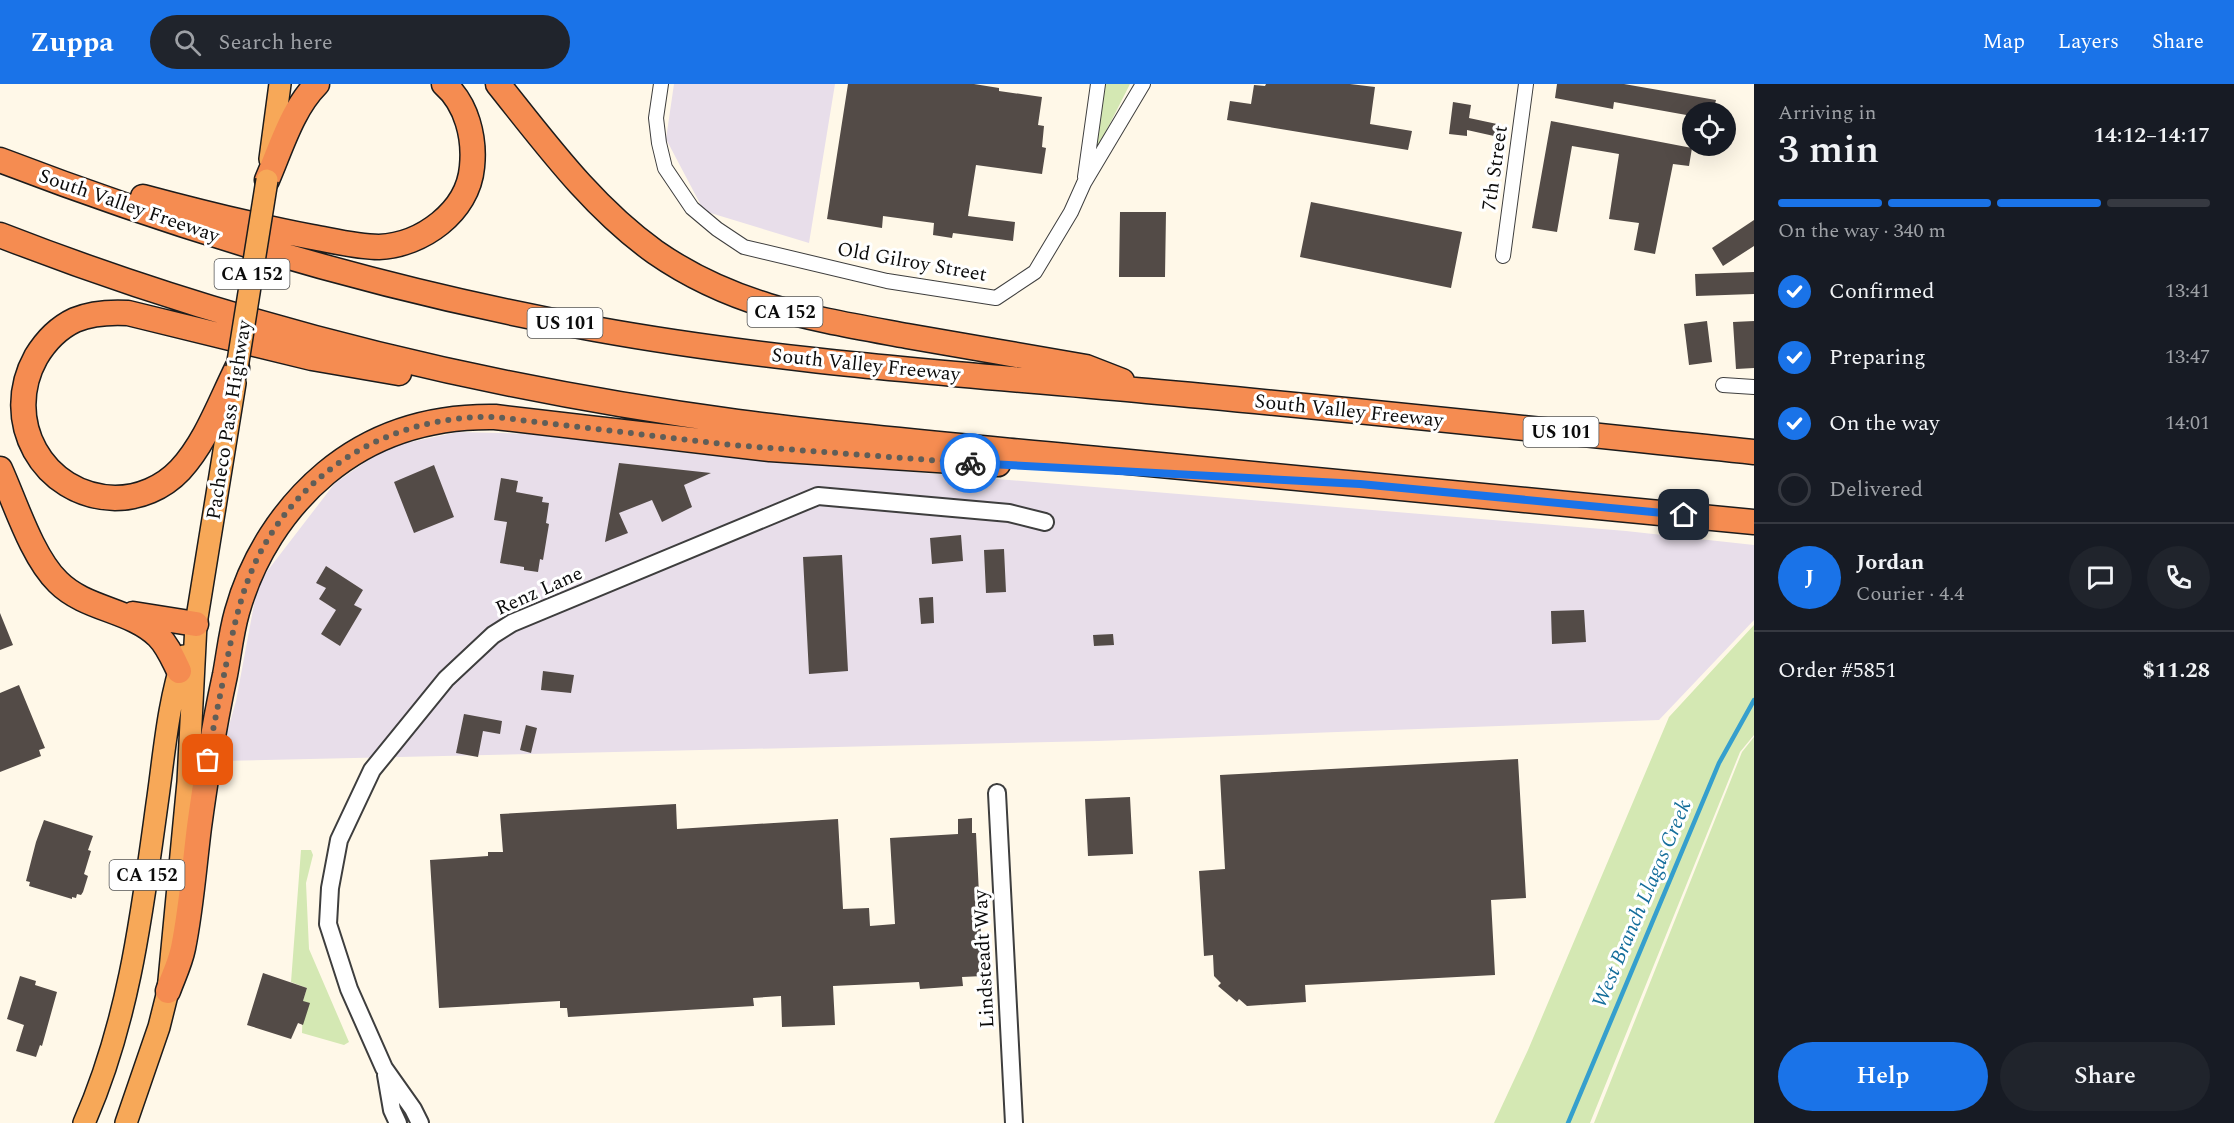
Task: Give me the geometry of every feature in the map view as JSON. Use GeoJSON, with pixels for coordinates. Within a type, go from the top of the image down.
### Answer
{"type":"FeatureCollection","features":[{"type":"Feature","properties":{"kind":"highway","name":"Pacheco Pass Highway"},"geometry":{"type":"LineString","coordinates":[[126,1123],[159,1027],[168,991],[188,782],[196,624],[267,180],[280,84]]}},
{"type":"Feature","properties":{"kind":"highway"},"geometry":{"type":"LineString","coordinates":[[267,180],[296,113],[317,84]]}},
{"type":"Feature","properties":{"kind":"highway"},"geometry":{"type":"LineString","coordinates":[[0,154],[139,196],[236,221],[361,246],[391,245],[422,235],[439,225],[452,212],[464,193],[471,172],[473,153],[471,131],[462,109],[444,84]]}},
{"type":"Feature","properties":{"kind":"highway","name":"CA 152"},"geometry":{"type":"LineString","coordinates":[[498,84],[566,169],[609,214],[655,252],[710,284],[748,301],[796,315],[1086,367],[1150,391]]}},
{"type":"Feature","properties":{"kind":"highway","name":"South Valley Freeway"},"geometry":{"type":"LineString","coordinates":[[0,160],[110,201],[230,241],[351,275],[533,317],[657,340],[780,357],[905,370],[1150,391],[1754,452]]}},
{"type":"Feature","properties":{"kind":"highway"},"geometry":{"type":"LineString","coordinates":[[0,235],[131,282],[309,336],[430,366],[615,403]]}},
{"type":"Feature","properties":{"kind":"highway"},"geometry":{"type":"LineString","coordinates":[[237,368],[191,456],[179,472],[162,485],[143,494],[122,498],[102,497],[80,491],[63,482],[34,451],[26,432],[22,411],[23,389],[29,369],[41,349],[57,331],[74,320],[110,312],[147,316],[266,348],[350,365],[801,430],[1754,522]]}},
{"type":"Feature","properties":{"kind":"highway","name":"CA 152"},"geometry":{"type":"LineString","coordinates":[[168,991],[183,950],[211,741],[237,612],[247,585],[261,553],[288,511],[310,487],[342,460],[377,440],[429,423],[469,417],[495,417],[693,442],[782,450],[928,461],[1360,484]]}},
{"type":"Feature","properties":{"kind":"highway"},"geometry":{"type":"LineString","coordinates":[[0,469],[45,568],[73,595],[90,604],[110,610],[196,624]]}},
{"type":"Feature","properties":{"kind":"highway"},"geometry":{"type":"LineString","coordinates":[[110,610],[145,626],[158,636],[179,671]]}},
{"type":"Feature","properties":{"kind":"highway","name":"Pacheco Pass Highway"},"geometry":{"type":"LineString","coordinates":[[84,1123],[112,1051],[124,1005],[140,924],[179,671],[196,624]]}},
{"type":"Feature","properties":{"kind":"street","name":"Old Gilroy Street"},"geometry":{"type":"LineString","coordinates":[[662,84],[656,118],[665,168],[692,208],[717,229],[744,247],[887,280],[996,298],[1035,272],[1071,212],[1084,183],[1143,84]]}},
{"type":"Feature","properties":{"kind":"street"},"geometry":{"type":"LineString","coordinates":[[1084,183],[1098,84]]}},
{"type":"Feature","properties":{"kind":"street","name":"7th Street"},"geometry":{"type":"LineString","coordinates":[[1503,256],[1526,84]]}},
{"type":"Feature","properties":{"kind":"street"},"geometry":{"type":"LineString","coordinates":[[1723,385],[1754,387]]}},
{"type":"Feature","properties":{"kind":"street","name":"Renz Lane"},"geometry":{"type":"LineString","coordinates":[[420,1123],[414,1109],[384,1068],[349,989],[328,924],[330,888],[339,840],[372,770],[446,679],[493,635],[512,623],[818,496],[1009,513],[1045,522]]}},
{"type":"Feature","properties":{"kind":"street","name":"Lindsteadt Way"},"geometry":{"type":"LineString","coordinates":[[997,794],[1014,1123]]}},
{"type":"Feature","properties":{"kind":"street","name":"Renz Lane"},"geometry":{"type":"LineString","coordinates":[[384,1068],[392,1110],[398,1123]]}},
{"type":"Feature","properties":{"kind":"shaded area"},"geometry":{"type":"Polygon","coordinates":[[[674,84],[835,84],[809,243],[704,211],[666,139],[674,84]]]}},
{"type":"Feature","properties":{"kind":"shaded area"},"geometry":{"type":"Polygon","coordinates":[[[458,432],[535,434],[696,454],[1626,531],[1754,545],[1754,620],[1659,720],[1098,741],[219,761],[236,701],[258,583],[335,483],[387,447],[458,432]]]}},
{"type":"Feature","properties":{"kind":"green space"},"geometry":{"type":"Polygon","coordinates":[[[1105,84],[1130,84],[1095,153],[1105,84]]]}},
{"type":"Feature","properties":{"kind":"green space"},"geometry":{"type":"Polygon","coordinates":[[[1754,625],[1754,735],[1740,752],[1590,1123],[1494,1123],[1528,1050],[1669,717],[1754,625]]]}},
{"type":"Feature","properties":{"kind":"green space"},"geometry":{"type":"Polygon","coordinates":[[[1754,737],[1754,1123],[1594,1123],[1742,752],[1754,737]]]}},
{"type":"Feature","properties":{"kind":"green space"},"geometry":{"type":"Polygon","coordinates":[[[301,850],[311,850],[313,855],[306,883],[309,949],[349,1042],[344,1045],[302,1033],[303,1001],[307,988],[291,982],[301,850]]]}},
{"type":"Feature","properties":{"kind":"building"},"geometry":{"type":"Polygon","coordinates":[[[848,84],[974,84],[999,88],[999,91],[1042,97],[1038,125],[1044,126],[1042,147],[1046,148],[1042,174],[976,165],[968,216],[1015,222],[1013,241],[953,233],[952,238],[933,235],[934,223],[883,216],[882,228],[827,219],[848,84]]]}},
{"type":"Feature","properties":{"kind":"building"},"geometry":{"type":"Polygon","coordinates":[[[1266,84],[1350,84],[1375,87],[1370,124],[1412,131],[1408,150],[1227,120],[1230,101],[1251,104],[1254,85],[1265,86],[1266,84]]]}},
{"type":"Feature","properties":{"kind":"building"},"geometry":{"type":"Polygon","coordinates":[[[1557,84],[1624,84],[1716,100],[1716,102],[1682,102],[1682,114],[1614,102],[1613,109],[1555,98],[1557,84]]]}},
{"type":"Feature","properties":{"kind":"building"},"geometry":{"type":"Polygon","coordinates":[[[1453,102],[1471,105],[1469,118],[1497,124],[1494,136],[1467,130],[1467,136],[1449,134],[1453,102]]]}},
{"type":"Feature","properties":{"kind":"building"},"geometry":{"type":"Polygon","coordinates":[[[1551,121],[1682,146],[1682,156],[1691,156],[1689,166],[1673,164],[1655,254],[1634,250],[1639,223],[1609,219],[1619,154],[1572,146],[1557,232],[1532,228],[1551,121]]]}},
{"type":"Feature","properties":{"kind":"building"},"geometry":{"type":"Polygon","coordinates":[[[1311,202],[1462,232],[1451,288],[1300,257],[1311,202]]]}},
{"type":"Feature","properties":{"kind":"building"},"geometry":{"type":"Polygon","coordinates":[[[1120,212],[1166,212],[1165,277],[1119,277],[1120,212]]]}},
{"type":"Feature","properties":{"kind":"building"},"geometry":{"type":"Polygon","coordinates":[[[1754,220],[1754,246],[1723,266],[1712,248],[1754,220]]]}},
{"type":"Feature","properties":{"kind":"building"},"geometry":{"type":"Polygon","coordinates":[[[1754,272],[1754,294],[1696,296],[1695,274],[1754,272]]]}},
{"type":"Feature","properties":{"kind":"building"},"geometry":{"type":"Polygon","coordinates":[[[1707,321],[1712,362],[1689,365],[1684,324],[1707,321]]]}},
{"type":"Feature","properties":{"kind":"building"},"geometry":{"type":"Polygon","coordinates":[[[1754,321],[1754,368],[1736,369],[1733,322],[1754,321]]]}},
{"type":"Feature","properties":{"kind":"building"},"geometry":{"type":"Polygon","coordinates":[[[619,463],[711,473],[684,485],[692,507],[662,522],[652,500],[619,513],[628,533],[605,542],[619,463]]]}},
{"type":"Feature","properties":{"kind":"building"},"geometry":{"type":"Polygon","coordinates":[[[434,465],[454,517],[414,533],[394,482],[434,465]]]}},
{"type":"Feature","properties":{"kind":"building"},"geometry":{"type":"Polygon","coordinates":[[[501,478],[518,481],[516,492],[543,497],[542,502],[549,503],[546,523],[549,524],[543,560],[540,559],[538,572],[500,563],[507,522],[494,520],[501,478]]]}},
{"type":"Feature","properties":{"kind":"building"},"geometry":{"type":"Polygon","coordinates":[[[961,535],[963,561],[932,564],[930,538],[961,535]]]}},
{"type":"Feature","properties":{"kind":"building"},"geometry":{"type":"Polygon","coordinates":[[[1004,549],[1006,592],[986,593],[984,550],[1004,549]]]}},
{"type":"Feature","properties":{"kind":"building"},"geometry":{"type":"Polygon","coordinates":[[[842,555],[848,671],[809,674],[803,557],[842,555]]]}},
{"type":"Feature","properties":{"kind":"building"},"geometry":{"type":"Polygon","coordinates":[[[326,566],[363,590],[354,605],[362,609],[340,646],[321,634],[336,610],[319,599],[326,588],[316,583],[326,566]]]}},
{"type":"Feature","properties":{"kind":"building"},"geometry":{"type":"Polygon","coordinates":[[[933,597],[934,623],[921,624],[919,598],[933,597]]]}},
{"type":"Feature","properties":{"kind":"building"},"geometry":{"type":"Polygon","coordinates":[[[1584,610],[1586,642],[1552,644],[1551,611],[1584,610]]]}},
{"type":"Feature","properties":{"kind":"building"},"geometry":{"type":"Polygon","coordinates":[[[0,613],[13,645],[0,650],[0,613]]]}},
{"type":"Feature","properties":{"kind":"building"},"geometry":{"type":"Polygon","coordinates":[[[1113,634],[1114,645],[1094,646],[1093,635],[1113,634]]]}},
{"type":"Feature","properties":{"kind":"building"},"geometry":{"type":"Polygon","coordinates":[[[543,671],[574,675],[571,693],[541,690],[543,671]]]}},
{"type":"Feature","properties":{"kind":"building"},"geometry":{"type":"Polygon","coordinates":[[[19,685],[45,748],[39,750],[41,756],[0,772],[0,693],[19,685]]]}},
{"type":"Feature","properties":{"kind":"building"},"geometry":{"type":"Polygon","coordinates":[[[464,714],[502,721],[500,734],[483,731],[478,757],[456,753],[464,714]]]}},
{"type":"Feature","properties":{"kind":"building"},"geometry":{"type":"Polygon","coordinates":[[[526,725],[537,728],[531,753],[520,750],[526,725]]]}},
{"type":"Feature","properties":{"kind":"building"},"geometry":{"type":"Polygon","coordinates":[[[1518,759],[1526,898],[1491,900],[1495,975],[1305,985],[1306,1002],[1247,1006],[1239,999],[1237,1002],[1218,986],[1221,983],[1214,976],[1213,955],[1204,956],[1199,871],[1225,869],[1220,775],[1518,759]]]}},
{"type":"Feature","properties":{"kind":"building"},"geometry":{"type":"Polygon","coordinates":[[[1130,797],[1133,854],[1088,856],[1085,799],[1130,797]]]}},
{"type":"Feature","properties":{"kind":"building"},"geometry":{"type":"Polygon","coordinates":[[[676,804],[677,829],[838,819],[843,909],[869,908],[870,926],[895,924],[890,838],[958,834],[958,819],[972,818],[972,833],[976,833],[983,976],[962,977],[963,986],[920,989],[919,982],[833,986],[835,1025],[782,1027],[781,996],[753,998],[754,1006],[568,1017],[567,1008],[560,1008],[560,1001],[439,1008],[430,860],[488,856],[488,852],[503,852],[500,814],[676,804]]]}},
{"type":"Feature","properties":{"kind":"building"},"geometry":{"type":"Polygon","coordinates":[[[44,820],[93,836],[84,874],[88,876],[83,892],[81,895],[77,894],[76,898],[72,897],[72,899],[29,886],[30,882],[26,881],[44,820]]]}},
{"type":"Feature","properties":{"kind":"building"},"geometry":{"type":"Polygon","coordinates":[[[263,973],[307,988],[303,1001],[310,1003],[303,1025],[298,1023],[291,1039],[247,1025],[263,973]]]}},
{"type":"Feature","properties":{"kind":"building"},"geometry":{"type":"Polygon","coordinates":[[[20,976],[36,981],[35,985],[57,992],[42,1046],[40,1045],[36,1057],[16,1051],[24,1025],[7,1019],[20,976]]]}},
{"type":"Feature","properties":{"kind":"waterway","name":"West Branch Llagas Creek"},"geometry":{"type":"LineString","coordinates":[[1568,1123],[1719,763],[1754,700]]}},
{"type":"Feature","properties":{"kind":"way so far"},"geometry":{"type":"LineString","coordinates":[[208,760],[237,612],[256,562],[270,537],[288,511],[310,487],[342,460],[377,440],[399,431],[429,423],[469,417],[495,417],[693,442],[970,463]]}},
{"type":"Feature","properties":{"kind":"route"},"geometry":{"type":"LineString","coordinates":[[970,463],[1360,484],[1684,515]]}}]}
